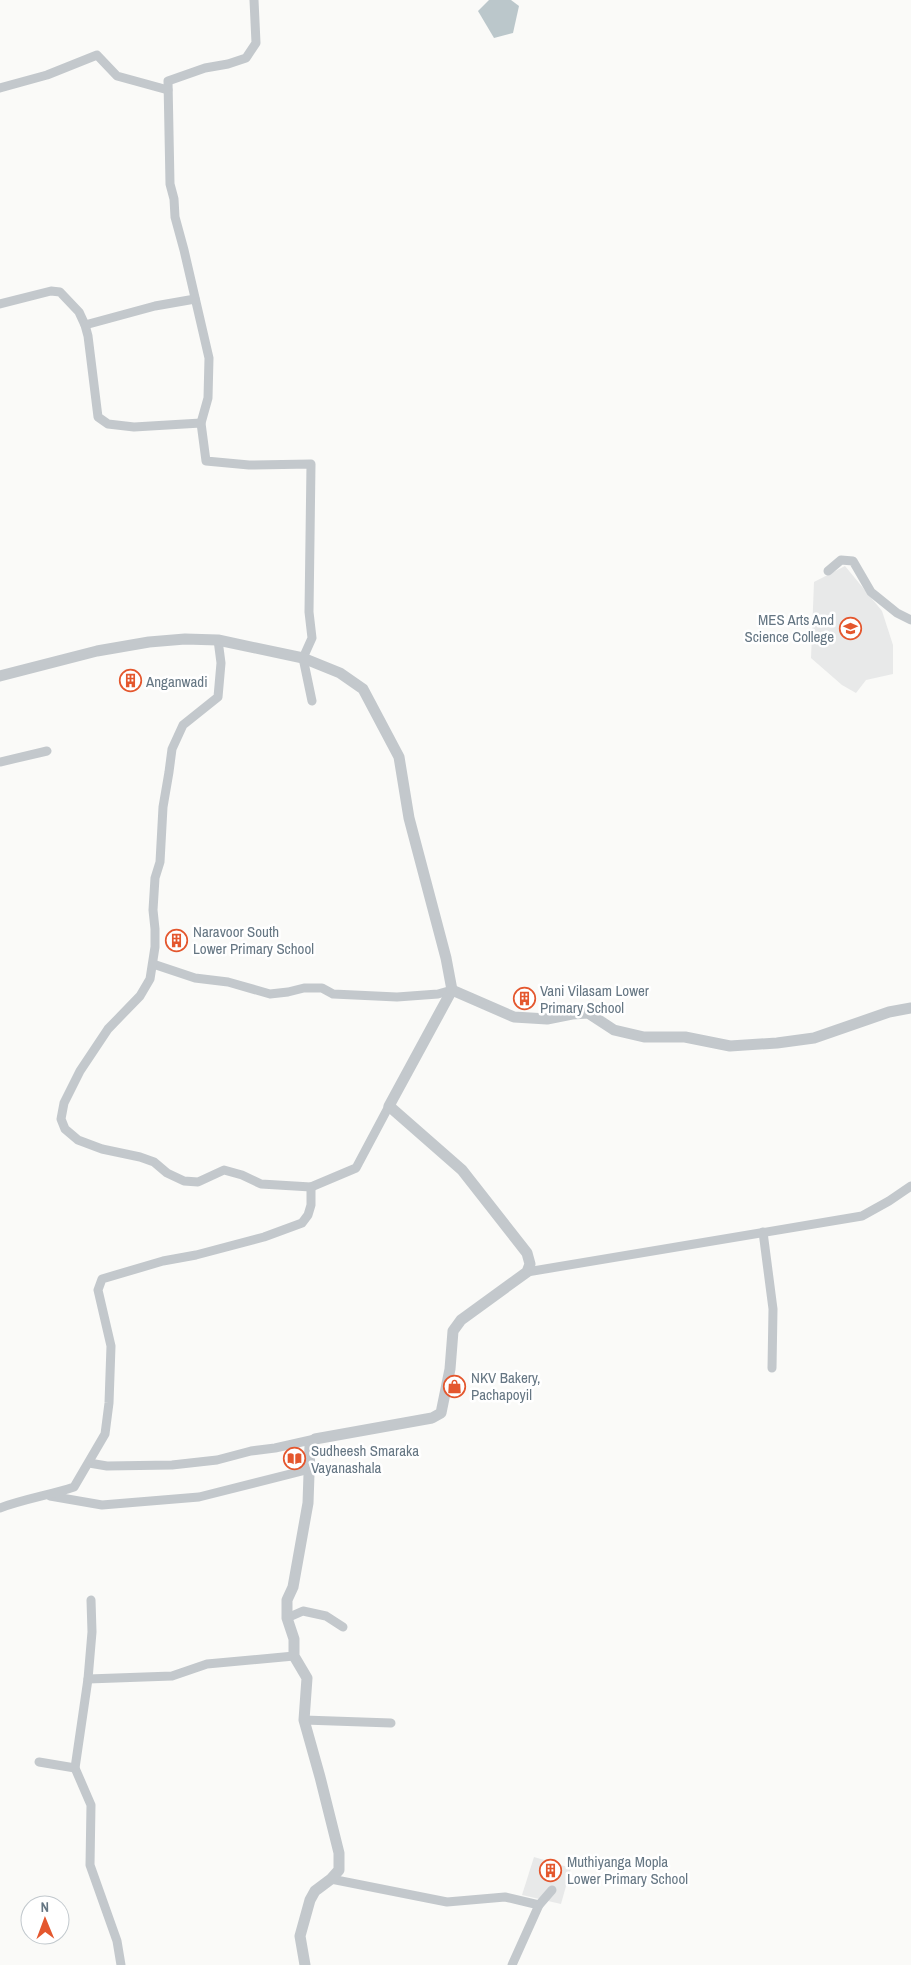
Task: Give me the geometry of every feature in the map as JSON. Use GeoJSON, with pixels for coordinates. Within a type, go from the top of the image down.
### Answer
{"type":"FeatureCollection","features":[{"type":"Feature","properties":{"kind":"street"},"geometry":{"type":"LineString","coordinates":[[254,0],[256,43],[246,58],[228,64],[205,68],[168,81],[170,184],[174,199],[175,217],[209,358],[208,398],[201,423],[206,461],[249,466],[311,464],[309,612],[312,638],[303,658],[312,702]]}},
{"type":"Feature","properties":{"kind":"street"},"geometry":{"type":"LineString","coordinates":[[0,88],[47,75],[96,54],[118,76],[168,90]]}},
{"type":"Feature","properties":{"kind":"street"},"geometry":{"type":"LineString","coordinates":[[0,304],[51,291],[60,292],[79,312],[85,325],[98,417],[108,424],[134,427],[201,423]]}},
{"type":"Feature","properties":{"kind":"street"},"geometry":{"type":"LineString","coordinates":[[85,325],[155,306],[195,299]]}},
{"type":"Feature","properties":{"kind":"street"},"geometry":{"type":"LineString","coordinates":[[828,571],[841,560],[853,561],[871,592],[897,613],[911,620]]}},
{"type":"Feature","properties":{"kind":"street"},"geometry":{"type":"LineString","coordinates":[[0,676],[97,651],[149,642],[185,639],[218,640],[303,658],[340,673],[363,689],[399,757],[410,818],[446,958],[452,990],[356,1168],[310,1187],[261,1184],[242,1175],[224,1170],[198,1182],[184,1182],[167,1173],[154,1162],[78,1140],[65,1129],[61,1119],[64,1103],[70,1090],[108,1029],[140,996],[150,979],[155,929],[153,910],[154,878],[160,862],[163,806],[172,749],[182,725],[218,697],[221,663],[218,640]]}},
{"type":"Feature","properties":{"kind":"street"},"geometry":{"type":"LineString","coordinates":[[0,762],[47,751]]}},
{"type":"Feature","properties":{"kind":"street"},"geometry":{"type":"LineString","coordinates":[[153,964],[195,978],[228,982],[270,994],[304,988],[322,988],[333,994],[397,997],[438,994],[452,990],[514,1017],[547,1019],[588,1013],[614,1030],[644,1037],[685,1037],[730,1046],[778,1043],[814,1038],[889,1012],[911,1008]]}},
{"type":"Feature","properties":{"kind":"street"},"geometry":{"type":"LineString","coordinates":[[389,1106],[462,1170],[528,1253],[530,1264],[527,1272]]}},
{"type":"Feature","properties":{"kind":"street"},"geometry":{"type":"LineString","coordinates":[[88,1463],[107,1466],[172,1465],[217,1460],[251,1451],[432,1418],[441,1413],[450,1369],[453,1331],[461,1320],[527,1272],[862,1216],[911,1186]]}},
{"type":"Feature","properties":{"kind":"street"},"geometry":{"type":"LineString","coordinates":[[0,1508],[15,1502],[49,1495],[74,1487],[104,1434],[109,1403],[110,1346],[98,1290],[102,1280],[163,1261],[264,1238],[302,1223],[308,1215],[311,1205],[310,1187]]}},
{"type":"Feature","properties":{"kind":"street"},"geometry":{"type":"LineString","coordinates":[[763,1232],[773,1309],[772,1368]]}},
{"type":"Feature","properties":{"kind":"street"},"geometry":{"type":"LineString","coordinates":[[304,1965],[300,1936],[310,1900],[315,1891],[332,1879],[339,1870],[339,1853],[304,1720],[307,1678],[294,1656],[294,1639],[287,1618],[287,1600],[293,1587],[308,1502],[310,1445],[315,1439]]}},
{"type":"Feature","properties":{"kind":"street"},"geometry":{"type":"LineString","coordinates":[[49,1495],[102,1505],[199,1497],[310,1469]]}},
{"type":"Feature","properties":{"kind":"street"},"geometry":{"type":"LineString","coordinates":[[91,1600],[92,1632],[88,1679],[75,1768],[91,1805],[90,1865],[117,1941],[121,1965]]}},
{"type":"Feature","properties":{"kind":"street"},"geometry":{"type":"LineString","coordinates":[[287,1618],[303,1611],[326,1616],[343,1626]]}},
{"type":"Feature","properties":{"kind":"street"},"geometry":{"type":"LineString","coordinates":[[88,1679],[172,1676],[207,1664],[294,1656]]}},
{"type":"Feature","properties":{"kind":"street"},"geometry":{"type":"LineString","coordinates":[[304,1720],[391,1723]]}},
{"type":"Feature","properties":{"kind":"street"},"geometry":{"type":"LineString","coordinates":[[39,1762],[75,1768]]}},
{"type":"Feature","properties":{"kind":"street"},"geometry":{"type":"LineString","coordinates":[[332,1879],[447,1902],[505,1897],[539,1905]]}},
{"type":"Feature","properties":{"kind":"street"},"geometry":{"type":"LineString","coordinates":[[512,1965],[539,1905],[552,1890]]}},
{"type":"Feature","properties":{"kind":"shaded area"},"geometry":{"type":"Polygon","coordinates":[[[489,0],[511,0],[519,6],[513,33],[494,38],[478,11],[489,0]]]}},
{"type":"Feature","properties":{"kind":"shaded area","name":"MES Arts And Science College"},"geometry":{"type":"Polygon","coordinates":[[[845,566],[882,611],[893,645],[893,674],[866,680],[856,693],[842,685],[811,658],[814,582],[845,566]]]}},
{"type":"Feature","properties":{"kind":"shaded area","name":"Muthiyanga Mopla Lower Primary School"},"geometry":{"type":"Polygon","coordinates":[[[534,1857],[571,1868],[561,1904],[522,1895],[534,1857]]]}},
{"type":"Feature","properties":{"kind":"place","name":"MES Arts And Science College"},"geometry":{"type":"Point","coordinates":[850,628]}},
{"type":"Feature","properties":{"kind":"place","name":"Anganwadi"},"geometry":{"type":"Point","coordinates":[130,681]}},
{"type":"Feature","properties":{"kind":"place","name":"Naravoor South Lower Primary School"},"geometry":{"type":"Point","coordinates":[177,940]}},
{"type":"Feature","properties":{"kind":"place","name":"Vani Vilasam Lower Primary School"},"geometry":{"type":"Point","coordinates":[524,999]}},
{"type":"Feature","properties":{"kind":"place","name":"NKV Bakery, Pachapoyil"},"geometry":{"type":"Point","coordinates":[455,1386]}},
{"type":"Feature","properties":{"kind":"place","name":"Sudheesh Smaraka Vayanashala"},"geometry":{"type":"Point","coordinates":[295,1459]}},
{"type":"Feature","properties":{"kind":"place","name":"Muthiyanga Mopla Lower Primary School"},"geometry":{"type":"Point","coordinates":[551,1870]}}]}
